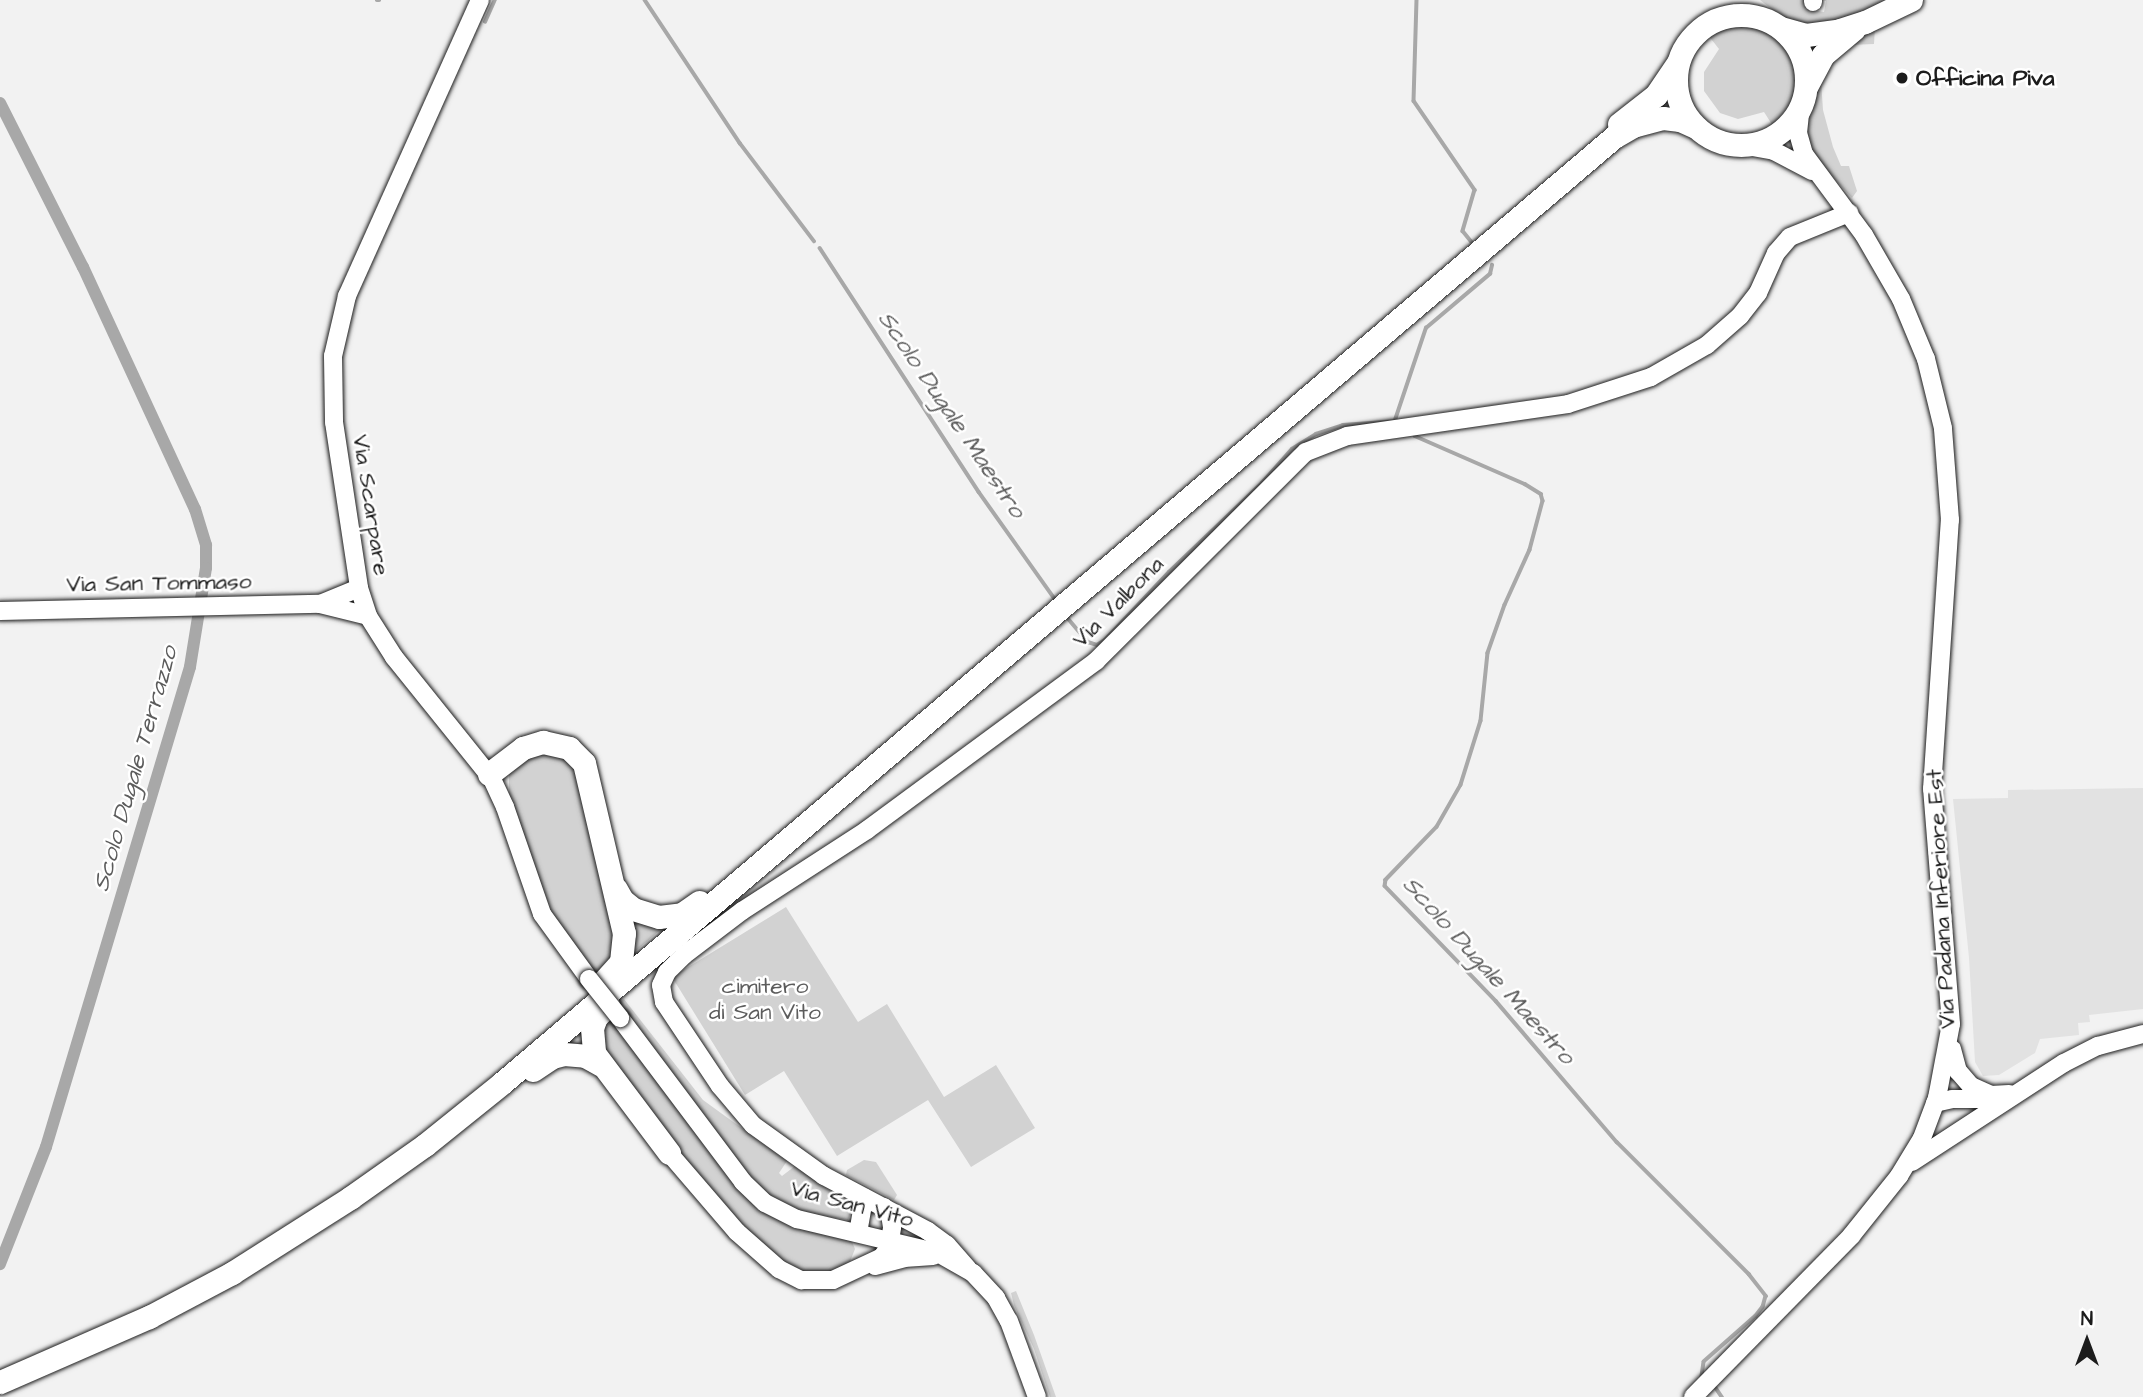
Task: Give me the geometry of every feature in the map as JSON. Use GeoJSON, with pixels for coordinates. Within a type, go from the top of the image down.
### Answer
{"type":"FeatureCollection","features":[{"type":"Feature","properties":{"kind":"main road"},"geometry":{"type":"LineString","coordinates":[[1592,155],[1622,122],[1656,94],[1696,33],[1724,0]]}},
{"type":"Feature","properties":{"kind":"main road"},"geometry":{"type":"LineString","coordinates":[[1754,0],[1802,55],[1804,96]]}},
{"type":"Feature","properties":{"kind":"main road"},"geometry":{"type":"LineString","coordinates":[[463,1116],[1519,221],[1592,155],[1623,132],[1644,122],[1672,118],[1696,127],[1717,140],[1741,145],[1776,135],[1790,123],[1824,55],[1866,22],[1911,0]]}},
{"type":"Feature","properties":{"kind":"main road"},"geometry":{"type":"LineString","coordinates":[[1696,33],[1712,22],[1730,15],[1750,15],[1775,25],[1812,34],[1866,22]]}},
{"type":"Feature","properties":{"kind":"main road"},"geometry":{"type":"LineString","coordinates":[[1680,57],[1676,75],[1678,94],[1684,112],[1696,127]]}},
{"type":"Feature","properties":{"kind":"main road"},"geometry":{"type":"LineString","coordinates":[[489,774],[517,752],[536,743],[556,743],[575,753],[589,776],[624,933],[621,962],[502,1083]]}},
{"type":"Feature","properties":{"kind":"main road"},"geometry":{"type":"LineString","coordinates":[[616,889],[627,905],[642,913],[659,917],[675,916],[688,911],[774,852]]}},
{"type":"Feature","properties":{"kind":"main road"},"geometry":{"type":"LineString","coordinates":[[669,1153],[601,1065],[591,1040],[596,1017],[708,908]]}},
{"type":"Feature","properties":{"kind":"main road"},"geometry":{"type":"LineString","coordinates":[[0,1382],[138,1322],[232,1273],[350,1198],[463,1116],[552,1057],[577,1054],[601,1065]]}},
{"type":"Feature","properties":{"kind":"street","name":"Via Scarpare"},"geometry":{"type":"LineString","coordinates":[[480,0],[362,260],[339,326],[332,368],[332,410],[359,588],[368,616],[394,657],[489,774],[505,807],[545,920],[589,979]]}},
{"type":"Feature","properties":{"kind":"street","name":"Via Padana Inferiore Est"},"geometry":{"type":"LineString","coordinates":[[1693,1397],[1851,1236],[1899,1176],[1922,1138],[1935,1105],[1944,1075],[1950,1028],[1950,987],[1934,842],[1932,789],[1950,520],[1946,452],[1934,388],[1919,339],[1889,277],[1849,213],[1818,175],[1799,140],[1804,96]]}},
{"type":"Feature","properties":{"kind":"street","name":"Via Padana Inferiore Est"},"geometry":{"type":"LineString","coordinates":[[1741,145],[1774,151],[1818,175]]}},
{"type":"Feature","properties":{"kind":"street","name":"Via Valbona"},"geometry":{"type":"LineString","coordinates":[[968,1269],[938,1238],[781,1148],[739,1111],[692,1046],[662,998],[662,981],[675,963],[742,911],[878,822],[1096,661],[1306,452],[1347,436],[1568,404],[1651,377],[1707,345],[1740,316],[1758,293],[1776,253],[1790,237],[1849,213]]}},
{"type":"Feature","properties":{"kind":"street","name":"Via San Tommaso"},"geometry":{"type":"LineString","coordinates":[[320,604],[359,588]]}},
{"type":"Feature","properties":{"kind":"street","name":"Via San Tommaso"},"geometry":{"type":"LineString","coordinates":[[0,611],[320,604],[368,616]]}},
{"type":"Feature","properties":{"kind":"street","name":"Via San Vito"},"geometry":{"type":"LineString","coordinates":[[589,979],[720,1153],[758,1198],[797,1219],[891,1240],[950,1258],[968,1269],[1002,1307],[1016,1336],[1037,1397]]}},
{"type":"Feature","properties":{"kind":"street"},"geometry":{"type":"LineString","coordinates":[[1950,1028],[1953,1059],[1965,1081],[1983,1093],[2013,1093]]}},
{"type":"Feature","properties":{"kind":"street"},"geometry":{"type":"LineString","coordinates":[[1899,1176],[1927,1150],[2013,1093],[2098,1046],[2143,1034]]}},
{"type":"Feature","properties":{"kind":"street"},"geometry":{"type":"LineString","coordinates":[[1973,1121],[1951,1122],[1935,1105],[1952,1099],[1992,1099],[2013,1093]]}},
{"type":"Feature","properties":{"kind":"street"},"geometry":{"type":"LineString","coordinates":[[669,1153],[737,1232],[779,1269],[794,1278],[815,1282],[904,1258],[950,1258]]}},
{"type":"Feature","properties":{"kind":"street"},"geometry":{"type":"LineString","coordinates":[[848,1275],[862,1257],[863,1245],[858,1233],[864,1198]]}},
{"type":"Feature","properties":{"kind":"street"},"geometry":{"type":"LineString","coordinates":[[848,1275],[882,1257],[891,1240],[891,1220],[884,1207]]}},
{"type":"Feature","properties":{"kind":"shaded area"},"geometry":{"type":"Polygon","coordinates":[[[2143,788],[2143,1009],[2089,1015],[2090,1022],[2078,1023],[2079,1035],[2040,1039],[2035,1053],[1999,1075],[1983,1076],[1975,1062],[1969,958],[1953,799],[2008,798],[2008,790],[2143,788]]]}},
{"type":"Feature","properties":{"kind":"green space"},"geometry":{"type":"Polygon","coordinates":[[[1760,0],[1808,0],[1807,9],[1824,12],[1826,1],[1820,0],[1892,0],[1815,29],[1782,17],[1760,0]]]}},
{"type":"Feature","properties":{"kind":"green space"},"geometry":{"type":"Polygon","coordinates":[[[1750,25],[1779,39],[1796,68],[1793,100],[1773,126],[1764,112],[1738,119],[1720,113],[1704,91],[1704,72],[1719,49],[1708,35],[1728,26],[1750,25]]]}},
{"type":"Feature","properties":{"kind":"green space"},"geometry":{"type":"Polygon","coordinates":[[[1875,27],[1874,44],[1850,45],[1835,54],[1821,80],[1823,110],[1833,147],[1841,166],[1849,166],[1857,191],[1852,198],[1809,151],[1805,121],[1812,109],[1819,79],[1830,57],[1875,27]]]}},
{"type":"Feature","properties":{"kind":"green space"},"geometry":{"type":"Polygon","coordinates":[[[537,749],[573,761],[620,947],[600,979],[552,913],[509,796],[509,772],[537,749]]]}},
{"type":"Feature","properties":{"kind":"green space","name":"cimitero di San Vito"},"geometry":{"type":"Polygon","coordinates":[[[786,907],[858,1022],[887,1004],[944,1097],[996,1065],[1035,1128],[971,1167],[928,1100],[837,1156],[784,1071],[745,1095],[672,977],[786,907]]]}},
{"type":"Feature","properties":{"kind":"green space"},"geometry":{"type":"Polygon","coordinates":[[[627,911],[666,925],[631,955],[627,911]]]}},
{"type":"Feature","properties":{"kind":"green space"},"geometry":{"type":"Polygon","coordinates":[[[624,999],[703,1100],[787,1161],[779,1173],[782,1176],[795,1166],[855,1202],[848,1220],[800,1212],[778,1203],[747,1176],[619,1003],[624,999]]]}},
{"type":"Feature","properties":{"kind":"green space"},"geometry":{"type":"Polygon","coordinates":[[[605,1013],[741,1190],[851,1239],[855,1249],[849,1264],[825,1275],[792,1270],[735,1221],[598,1051],[605,1013]]]}},
{"type":"Feature","properties":{"kind":"green space"},"geometry":{"type":"Polygon","coordinates":[[[864,1160],[876,1162],[897,1195],[894,1200],[846,1175],[847,1170],[864,1160]]]}},
{"type":"Feature","properties":{"kind":"green space"},"geometry":{"type":"Polygon","coordinates":[[[1016,1291],[1056,1397],[1050,1397],[1034,1349],[1014,1305],[1011,1293],[1016,1291]]]}},
{"type":"Feature","properties":{"kind":"waterway","name":"Scolo Dugale Maestro"},"geometry":{"type":"LineString","coordinates":[[485,22],[495,0]]}},
{"type":"Feature","properties":{"kind":"waterway","name":"Scolo Dugale Maestro"},"geometry":{"type":"LineString","coordinates":[[645,0],[740,143],[814,241]]}},
{"type":"Feature","properties":{"kind":"waterway"},"geometry":{"type":"LineString","coordinates":[[1417,0],[1414,101],[1475,190],[1463,231],[1471,241]]}},
{"type":"Feature","properties":{"kind":"waterway","name":"Scolo Dugale Terrazzo"},"geometry":{"type":"LineString","coordinates":[[0,103],[83,267],[195,509],[206,545],[206,568],[190,667],[46,1147],[0,1264]]}},
{"type":"Feature","properties":{"kind":"waterway","name":"Scolo Dugale Maestro"},"geometry":{"type":"LineString","coordinates":[[820,248],[979,492],[1055,599]]}},
{"type":"Feature","properties":{"kind":"waterway"},"geometry":{"type":"LineString","coordinates":[[1395,420],[1426,328],[1490,274],[1492,265]]}},
{"type":"Feature","properties":{"kind":"waterway","name":"Scolo Dugale Maestro"},"geometry":{"type":"LineString","coordinates":[[1067,617],[1088,642],[1097,645],[1262,483],[1292,449],[1316,434],[1343,425],[1399,421]]}},
{"type":"Feature","properties":{"kind":"waterway","name":"Scolo Dugale Maestro"},"geometry":{"type":"LineString","coordinates":[[1415,436],[1525,484],[1541,494],[1543,501],[1530,550],[1505,605],[1488,653],[1481,721],[1461,785],[1437,827],[1386,880],[1385,886],[1496,1001],[1617,1142],[1749,1274],[1766,1296],[1763,1307],[1756,1316],[1704,1362],[1702,1376]]}},
{"type":"Feature","properties":{"kind":"waterway","name":"Scolo Dugale Maestro"},"geometry":{"type":"LineString","coordinates":[[1716,1388],[1722,1397]]}},
{"type":"Feature","properties":{"kind":"place","name":"Officina Piva"},"geometry":{"type":"Point","coordinates":[1902,78]}}]}
